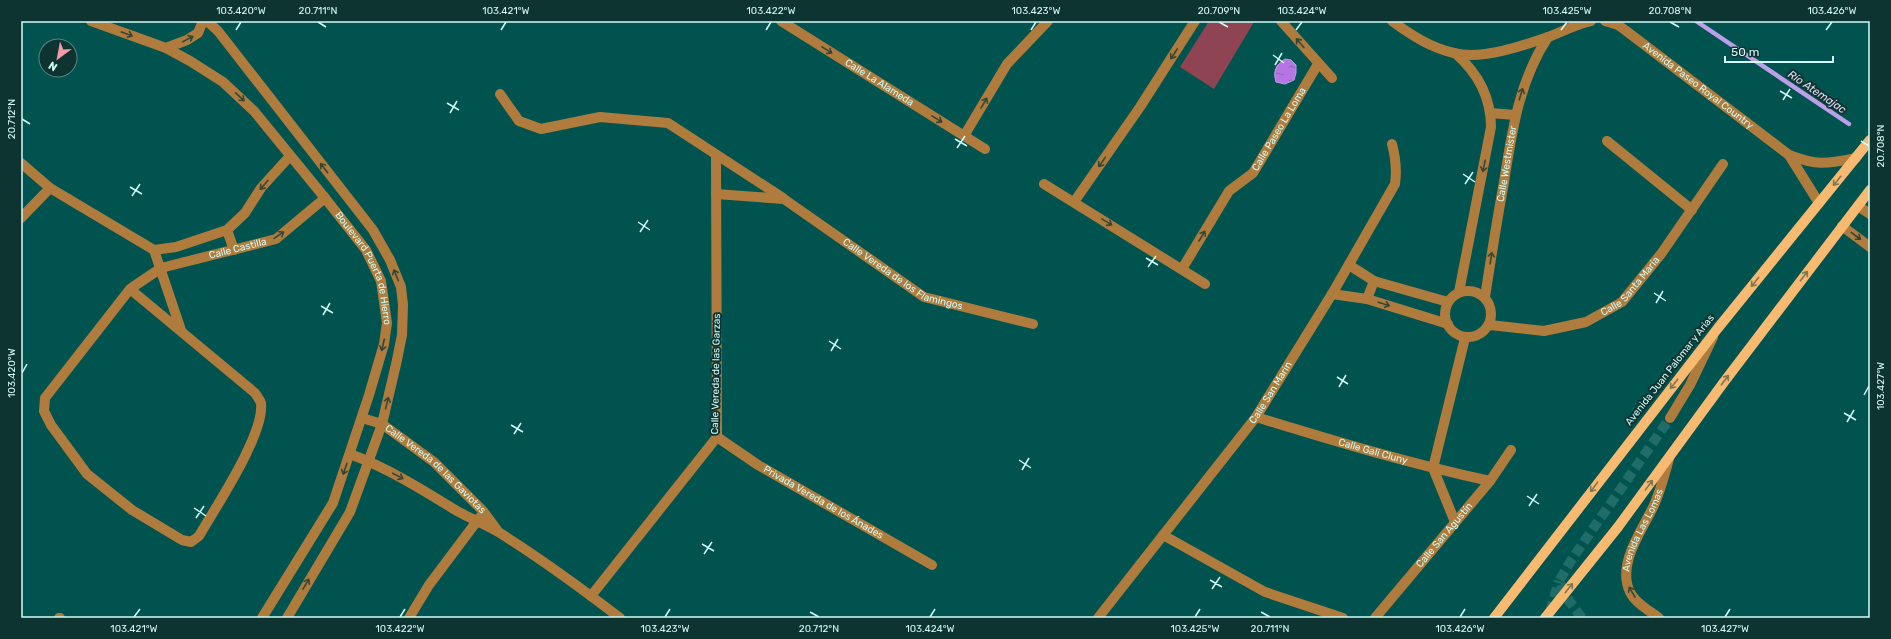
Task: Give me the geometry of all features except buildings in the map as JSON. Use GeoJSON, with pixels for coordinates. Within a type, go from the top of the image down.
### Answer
{"type":"FeatureCollection","features":[{"type":"Feature","properties":{"kind":"main road","name":"Avenida Juan Palomar y Arias"},"geometry":{"type":"LineString","coordinates":[[1494,618],[1718,328],[1870,140]]}},
{"type":"Feature","properties":{"kind":"main road"},"geometry":{"type":"LineString","coordinates":[[1545,618],[1618,527],[1670,455],[1870,190]]}},
{"type":"Feature","properties":{"kind":"street","name":"Boulevard Puerta de Hierro"},"geometry":{"type":"LineString","coordinates":[[91,21],[166,48],[190,60],[223,82],[254,111],[325,198],[366,250],[382,281],[387,323],[384,344],[362,418],[333,503],[262,618]]}},
{"type":"Feature","properties":{"kind":"street"},"geometry":{"type":"LineString","coordinates":[[166,48],[187,40],[198,33],[203,21]]}},
{"type":"Feature","properties":{"kind":"street","name":"Boulevard Puerta de Hierro"},"geometry":{"type":"LineString","coordinates":[[207,21],[218,31],[374,230],[390,260],[401,287],[403,305],[402,335],[382,424],[370,461],[350,512],[287,618]]}},
{"type":"Feature","properties":{"kind":"street","name":"Calle La Alameda"},"geometry":{"type":"LineString","coordinates":[[781,21],[795,25],[985,149]]}},
{"type":"Feature","properties":{"kind":"street"},"geometry":{"type":"LineString","coordinates":[[964,136],[1007,64],[1048,21]]}},
{"type":"Feature","properties":{"kind":"street"},"geometry":{"type":"LineString","coordinates":[[1074,202],[1140,107],[1195,21]]}},
{"type":"Feature","properties":{"kind":"street"},"geometry":{"type":"LineString","coordinates":[[1281,21],[1332,78]]}},
{"type":"Feature","properties":{"kind":"street"},"geometry":{"type":"LineString","coordinates":[[1392,21],[1413,36],[1456,54],[1499,52],[1548,37],[1591,21]]}},
{"type":"Feature","properties":{"kind":"street","name":"Avenida Paseo Royal Country"},"geometry":{"type":"LineString","coordinates":[[1605,21],[1618,25],[1625,30],[1789,155],[1805,161],[1822,164],[1856,158]]}},
{"type":"Feature","properties":{"kind":"street","name":"Calle Westmister"},"geometry":{"type":"LineString","coordinates":[[1485,296],[1515,115],[1527,74],[1536,55],[1548,37]]}},
{"type":"Feature","properties":{"kind":"street"},"geometry":{"type":"LineString","coordinates":[[1456,54],[1475,74],[1487,99],[1491,128],[1459,292],[1448,302],[1445,317],[1451,330],[1465,338],[1480,335],[1490,325],[1492,310],[1485,296],[1473,291],[1459,292]]}},
{"type":"Feature","properties":{"kind":"street","name":"Calle Paseo La Loma"},"geometry":{"type":"LineString","coordinates":[[1182,269],[1229,191],[1253,173],[1318,64]]}},
{"type":"Feature","properties":{"kind":"street"},"geometry":{"type":"LineString","coordinates":[[500,94],[519,121],[541,129],[600,117],[668,123],[716,156]]}},
{"type":"Feature","properties":{"kind":"street"},"geometry":{"type":"LineString","coordinates":[[1490,113],[1515,115]]}},
{"type":"Feature","properties":{"kind":"street"},"geometry":{"type":"LineString","coordinates":[[1606,140],[1692,210]]}},
{"type":"Feature","properties":{"kind":"street","name":"Calle San Marin"},"geometry":{"type":"LineString","coordinates":[[1098,618],[1256,417],[1349,266],[1395,184],[1397,170],[1396,158],[1392,144]]}},
{"type":"Feature","properties":{"kind":"street","name":"Avenida Paseo Royal Country"},"geometry":{"type":"LineString","coordinates":[[1789,155],[1819,203]]}},
{"type":"Feature","properties":{"kind":"street","name":"Calle Castilla"},"geometry":{"type":"LineString","coordinates":[[154,250],[176,248],[227,230],[245,213],[261,188],[290,156]]}},
{"type":"Feature","properties":{"kind":"street","name":"Calle Vereda de las Garzas"},"geometry":{"type":"LineString","coordinates":[[591,596],[717,437],[716,156]]}},
{"type":"Feature","properties":{"kind":"street","name":"Calle Vereda de los Flamingos"},"geometry":{"type":"LineString","coordinates":[[716,156],[784,199],[924,297],[1033,324]]}},
{"type":"Feature","properties":{"kind":"street"},"geometry":{"type":"LineString","coordinates":[[21,163],[50,188],[154,250],[180,330]]}},
{"type":"Feature","properties":{"kind":"street","name":"Calle Santa María"},"geometry":{"type":"LineString","coordinates":[[1490,325],[1544,331],[1586,322],[1622,302],[1661,254],[1723,164]]}},
{"type":"Feature","properties":{"kind":"street"},"geometry":{"type":"LineString","coordinates":[[1044,184],[1205,284]]}},
{"type":"Feature","properties":{"kind":"street"},"geometry":{"type":"LineString","coordinates":[[21,218],[50,188]]}},
{"type":"Feature","properties":{"kind":"street"},"geometry":{"type":"LineString","coordinates":[[716,194],[784,199]]}},
{"type":"Feature","properties":{"kind":"street","name":"Calle Castilla"},"geometry":{"type":"LineString","coordinates":[[161,268],[276,239],[325,198]]}},
{"type":"Feature","properties":{"kind":"street"},"geometry":{"type":"LineString","coordinates":[[1858,206],[1870,214]]}},
{"type":"Feature","properties":{"kind":"street"},"geometry":{"type":"LineString","coordinates":[[1842,226],[1870,247]]}},
{"type":"Feature","properties":{"kind":"street"},"geometry":{"type":"LineString","coordinates":[[227,230],[234,250]]}},
{"type":"Feature","properties":{"kind":"street"},"geometry":{"type":"LineString","coordinates":[[1349,266],[1374,281],[1448,302]]}},
{"type":"Feature","properties":{"kind":"street"},"geometry":{"type":"LineString","coordinates":[[130,289],[255,393],[261,402],[260,413],[251,446],[198,536],[191,542],[182,540],[132,510],[88,474],[51,425],[44,411],[45,398],[130,289],[161,268]]}},
{"type":"Feature","properties":{"kind":"street"},"geometry":{"type":"LineString","coordinates":[[1367,299],[1374,281]]}},
{"type":"Feature","properties":{"kind":"street"},"geometry":{"type":"LineString","coordinates":[[1332,294],[1367,299],[1448,324]]}},
{"type":"Feature","properties":{"kind":"street"},"geometry":{"type":"LineString","coordinates":[[1670,418],[1690,385],[1718,328]]}},
{"type":"Feature","properties":{"kind":"street"},"geometry":{"type":"LineString","coordinates":[[1455,522],[1433,468],[1465,338]]}},
{"type":"Feature","properties":{"kind":"street","name":"Calle Gali Cluny"},"geometry":{"type":"LineString","coordinates":[[1256,417],[1356,448],[1490,481]]}},
{"type":"Feature","properties":{"kind":"street","name":"Calle Vereda de las Gaviotas"},"geometry":{"type":"LineString","coordinates":[[362,418],[382,424],[434,462],[483,512],[499,532]]}},
{"type":"Feature","properties":{"kind":"street","name":"Privada Vereda de los Ánades"},"geometry":{"type":"LineString","coordinates":[[717,437],[758,465],[932,565]]}},
{"type":"Feature","properties":{"kind":"street","name":"Calle San Agustín"},"geometry":{"type":"LineString","coordinates":[[1375,618],[1490,481],[1511,450]]}},
{"type":"Feature","properties":{"kind":"street","name":"Calle Vereda de las Gaviotas"},"geometry":{"type":"LineString","coordinates":[[350,454],[370,461],[412,483],[476,522],[499,532],[620,618]]}},
{"type":"Feature","properties":{"kind":"street","name":"Avenida Las Lomas"},"geometry":{"type":"LineString","coordinates":[[1659,618],[1630,592],[1626,576],[1627,563],[1656,502],[1670,455]]}},
{"type":"Feature","properties":{"kind":"street"},"geometry":{"type":"LineString","coordinates":[[409,618],[429,585],[483,512]]}},
{"type":"Feature","properties":{"kind":"street"},"geometry":{"type":"LineString","coordinates":[[1163,535],[1265,592],[1343,618]]}},
{"type":"Feature","properties":{"kind":"shaded area"},"geometry":{"type":"Polygon","coordinates":[[[1209,21],[1254,22],[1214,89],[1180,67],[1209,21]]]}},
{"type":"Feature","properties":{"kind":"water"},"geometry":{"type":"Polygon","coordinates":[[[1285,59],[1291,60],[1296,65],[1296,73],[1294,80],[1285,84],[1276,82],[1275,75],[1277,66],[1285,59]]]}},
{"type":"Feature","properties":{"kind":"waterway","name":"Río Atemajac"},"geometry":{"type":"LineString","coordinates":[[1696,21],[1849,124]]}},
{"type":"Feature","properties":{"kind":"tunnel"},"geometry":{"type":"LineString","coordinates":[[1582,618],[1569,601],[1559,581],[1572,559],[1670,418]]}},
{"type":"Feature","properties":{"kind":"tunnel"},"geometry":{"type":"LineString","coordinates":[[1550,612],[1559,581]]}}]}
